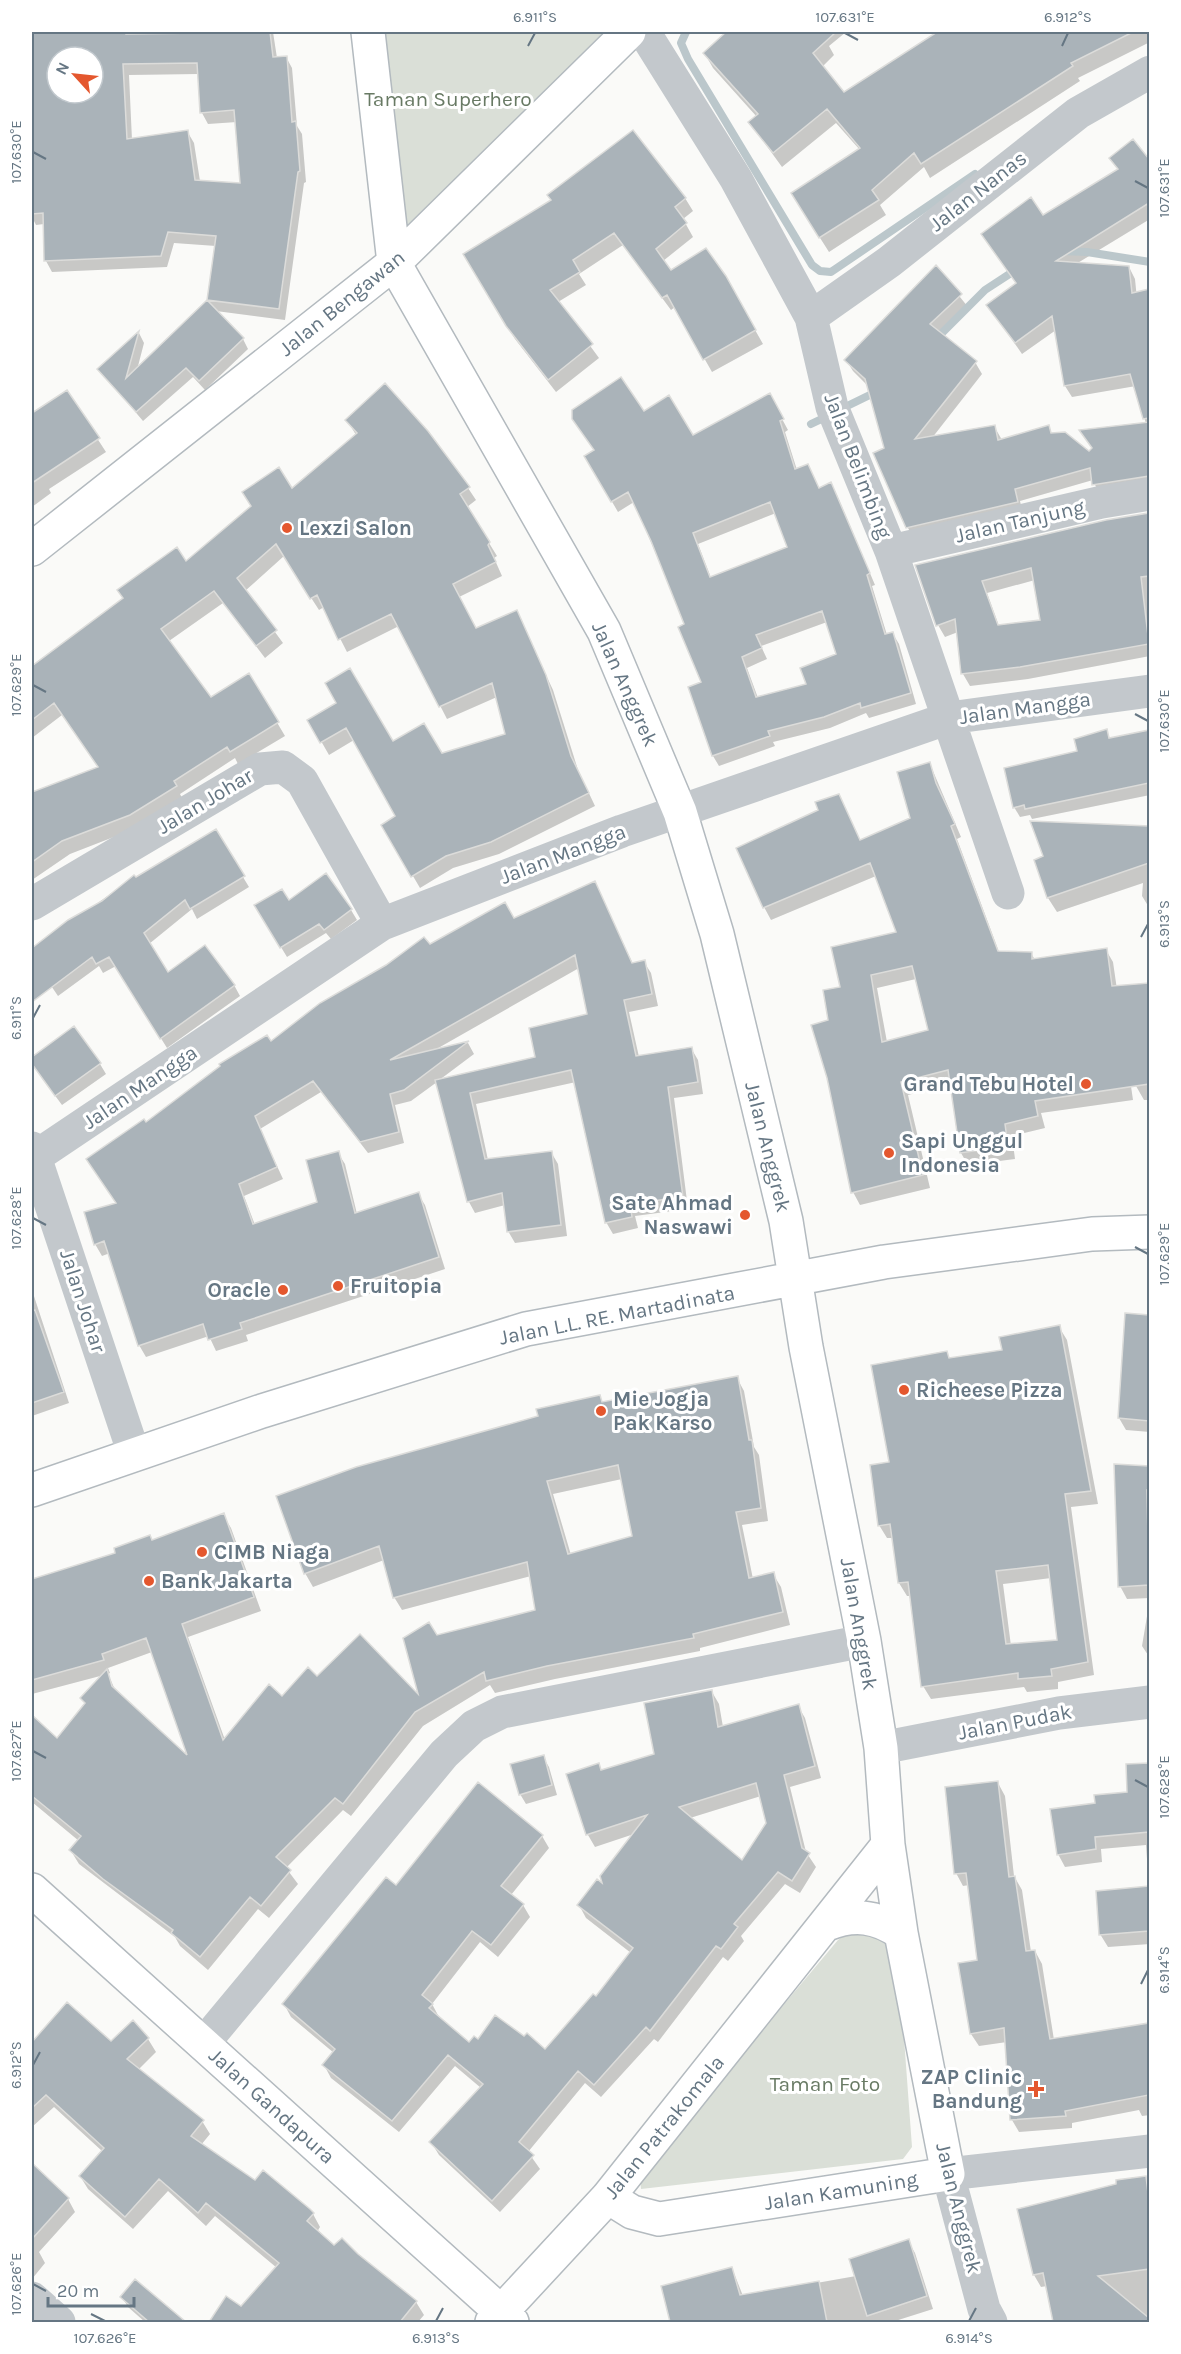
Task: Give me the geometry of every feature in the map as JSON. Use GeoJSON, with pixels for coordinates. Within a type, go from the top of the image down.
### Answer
{"type":"FeatureCollection","features":[{"type":"Feature","properties":{"kind":"street","name":"Jalan Anggrek"},"geometry":{"type":"LineString","coordinates":[[368,32],[394,263],[604,631],[680,812],[717,934],[786,1221],[806,1347],[864,1641],[881,1748],[888,1845],[901,1933],[948,2174],[984,2309],[991,2322]]}},
{"type":"Feature","properties":{"kind":"street","name":"Jalan Bengawan"},"geometry":{"type":"LineString","coordinates":[[32,549],[394,263],[629,32]]}},
{"type":"Feature","properties":{"kind":"street","name":"Jalan Belimbing"},"geometry":{"type":"LineString","coordinates":[[644,32],[736,179],[811,317],[835,417],[891,551],[1008,893]]}},
{"type":"Feature","properties":{"kind":"street","name":"Jalan Nanas"},"geometry":{"type":"LineString","coordinates":[[811,317],[889,262],[1078,114],[1149,72]]}},
{"type":"Feature","properties":{"kind":"street","name":"Jalan Tanjung"},"geometry":{"type":"LineString","coordinates":[[891,551],[1102,502],[1149,494]]}},
{"type":"Feature","properties":{"kind":"street","name":"Jalan Mangga"},"geometry":{"type":"LineString","coordinates":[[33,1153],[382,924],[622,831],[949,718],[1149,691]]}},
{"type":"Feature","properties":{"kind":"street","name":"Jalan Johar"},"geometry":{"type":"LineString","coordinates":[[32,904],[260,769],[282,767],[302,781],[382,924]]}},
{"type":"Feature","properties":{"kind":"street","name":"Jalan Johar"},"geometry":{"type":"LineString","coordinates":[[33,1153],[134,1454]]}},
{"type":"Feature","properties":{"kind":"street","name":"Jalan L.L. RE. Martadinata"},"geometry":{"type":"LineString","coordinates":[[32,1490],[284,1404],[526,1329],[884,1262],[1092,1234],[1149,1233]]}},
{"type":"Feature","properties":{"kind":"street"},"geometry":{"type":"LineString","coordinates":[[203,2044],[444,1754],[474,1726],[502,1712],[864,1641]]}},
{"type":"Feature","properties":{"kind":"street","name":"Jalan Pudak"},"geometry":{"type":"LineString","coordinates":[[881,1748],[1059,1713],[1149,1702]]}},
{"type":"Feature","properties":{"kind":"street","name":"Jalan Patrakomala"},"geometry":{"type":"LineString","coordinates":[[502,2319],[608,2197],[888,1845]]}},
{"type":"Feature","properties":{"kind":"street","name":"Jalan Gandapura"},"geometry":{"type":"LineString","coordinates":[[32,1890],[502,2319]]}},
{"type":"Feature","properties":{"kind":"street"},"geometry":{"type":"LineString","coordinates":[[827,1924],[842,1918],[865,1917],[888,1924],[901,1933]]}},
{"type":"Feature","properties":{"kind":"street","name":"Jalan Kamuning"},"geometry":{"type":"LineString","coordinates":[[608,2197],[632,2212],[659,2219],[948,2174],[1149,2151]]}},
{"type":"Feature","properties":{"kind":"street"},"geometry":{"type":"LineString","coordinates":[[32,2298],[59,2322]]}},
{"type":"Feature","properties":{"kind":"green space","name":"Taman Superhero"},"geometry":{"type":"Polygon","coordinates":[[[374,32],[612,32],[395,242],[374,32]]]}},
{"type":"Feature","properties":{"kind":"green space","name":"Taman Foto"},"geometry":{"type":"Polygon","coordinates":[[[854,1927],[897,1943],[912,2147],[903,2159],[641,2189],[640,2176],[838,1940],[854,1927]]]}},
{"type":"Feature","properties":{"kind":"building"},"geometry":{"type":"Polygon","coordinates":[[[32,32],[126,32],[126,34],[270,32],[273,57],[287,56],[292,122],[296,121],[300,171],[298,172],[279,309],[207,300],[216,236],[168,232],[161,256],[44,261],[43,213],[32,214],[32,32]],[[197,63],[123,64],[127,139],[188,130],[195,180],[240,183],[234,110],[200,113],[197,63]]]}},
{"type":"Feature","properties":{"kind":"building"},"geometry":{"type":"Polygon","coordinates":[[[726,32],[836,32],[813,53],[844,92],[937,32],[1133,32],[1071,63],[1073,66],[921,164],[914,153],[872,190],[879,200],[819,238],[791,193],[860,148],[827,109],[773,153],[748,122],[758,114],[703,53],[726,32]]]}},
{"type":"Feature","properties":{"kind":"building"},"geometry":{"type":"Polygon","coordinates":[[[633,130],[686,198],[675,207],[687,223],[656,249],[671,270],[706,248],[726,276],[756,330],[703,360],[667,295],[662,298],[614,233],[573,260],[580,272],[550,290],[593,344],[548,380],[506,326],[463,254],[551,200],[547,195],[633,130]]]}},
{"type":"Feature","properties":{"kind":"building"},"geometry":{"type":"Polygon","coordinates":[[[1133,139],[1149,159],[1149,203],[1056,261],[1129,266],[1132,293],[1149,289],[1149,418],[1143,419],[1130,374],[1064,386],[1052,316],[1015,343],[986,305],[1016,283],[981,234],[1031,197],[1043,215],[1118,169],[1109,158],[1133,139]]]}},
{"type":"Feature","properties":{"kind":"building"},"geometry":{"type":"Polygon","coordinates":[[[936,265],[962,294],[930,324],[977,361],[915,439],[995,425],[998,440],[1049,425],[1051,433],[1065,432],[1089,451],[1092,448],[1079,430],[1149,422],[1149,476],[1092,485],[1090,468],[1015,489],[1018,502],[906,528],[873,453],[884,448],[865,379],[844,360],[936,265]]]}},
{"type":"Feature","properties":{"kind":"building"},"geometry":{"type":"Polygon","coordinates":[[[207,300],[244,338],[199,381],[186,368],[136,412],[97,369],[139,331],[126,378],[207,300]]]}},
{"type":"Feature","properties":{"kind":"building"},"geometry":{"type":"Polygon","coordinates":[[[621,377],[644,411],[669,395],[693,435],[770,393],[784,419],[780,421],[795,469],[808,464],[819,488],[831,482],[870,573],[867,575],[885,634],[893,632],[911,693],[861,708],[860,703],[824,717],[768,731],[770,736],[712,756],[688,687],[701,682],[678,627],[684,624],[651,541],[628,492],[611,502],[584,456],[594,450],[572,419],[572,410],[621,377]],[[770,502],[693,533],[710,577],[787,547],[770,502]],[[822,611],[756,635],[762,648],[742,657],[756,697],[806,684],[800,668],[836,654],[822,611]]]}},
{"type":"Feature","properties":{"kind":"building"},"geometry":{"type":"Polygon","coordinates":[[[385,383],[428,431],[470,487],[460,494],[490,542],[488,545],[496,562],[453,584],[476,628],[517,610],[546,675],[571,756],[589,793],[491,842],[446,856],[411,877],[381,825],[395,816],[346,728],[320,743],[307,720],[336,703],[325,683],[350,668],[393,741],[424,723],[442,753],[505,734],[492,683],[439,707],[391,614],[338,640],[317,595],[310,599],[276,544],[237,578],[277,630],[256,646],[214,591],[161,629],[211,697],[249,673],[279,722],[230,752],[227,747],[174,781],[177,786],[130,815],[62,841],[32,862],[32,792],[98,767],[54,703],[32,720],[32,666],[123,598],[117,590],[177,547],[186,561],[251,506],[242,492],[279,467],[292,488],[357,433],[345,420],[385,383]]]}},
{"type":"Feature","properties":{"kind":"building"},"geometry":{"type":"Polygon","coordinates":[[[67,390],[100,438],[32,483],[32,413],[67,390]]]}},
{"type":"Feature","properties":{"kind":"building"},"geometry":{"type":"Polygon","coordinates":[[[1149,513],[1149,576],[1141,577],[1149,644],[1020,667],[961,674],[955,619],[936,626],[915,565],[1106,520],[1149,513]],[[1031,568],[982,581],[998,625],[1040,620],[1031,568]]]}},
{"type":"Feature","properties":{"kind":"building"},"geometry":{"type":"Polygon","coordinates":[[[1107,729],[1109,738],[1149,730],[1149,783],[1025,809],[1024,805],[1013,808],[1004,768],[1077,751],[1074,739],[1107,729]]]}},
{"type":"Feature","properties":{"kind":"building"},"geometry":{"type":"Polygon","coordinates":[[[930,762],[936,783],[955,824],[951,826],[998,951],[1032,952],[1032,959],[1107,948],[1112,986],[1149,983],[1149,1084],[1035,1101],[1038,1116],[1005,1124],[1008,1146],[960,1153],[948,1070],[901,1082],[923,1175],[851,1193],[827,1078],[811,1025],[828,1020],[823,990],[840,987],[831,947],[896,932],[870,863],[763,908],[736,848],[818,810],[815,802],[839,794],[860,840],[910,818],[897,772],[930,762]],[[912,966],[871,975],[882,1042],[928,1030],[912,966]]]}},
{"type":"Feature","properties":{"kind":"building"},"geometry":{"type":"Polygon","coordinates":[[[1030,821],[1149,826],[1149,863],[1047,898],[1034,860],[1043,856],[1030,821]]]}},
{"type":"Feature","properties":{"kind":"building"},"geometry":{"type":"Polygon","coordinates":[[[216,829],[245,876],[190,909],[185,900],[144,933],[168,972],[205,945],[235,985],[160,1039],[109,957],[96,964],[92,957],[32,1002],[32,948],[68,920],[102,901],[134,875],[136,877],[216,829]]]}},
{"type":"Feature","properties":{"kind":"building"},"geometry":{"type":"Polygon","coordinates":[[[326,873],[352,909],[324,930],[319,924],[280,948],[254,905],[282,889],[289,900],[326,873]]]}},
{"type":"Feature","properties":{"kind":"building"},"geometry":{"type":"Polygon","coordinates":[[[595,881],[632,963],[645,960],[652,994],[624,1000],[636,1056],[692,1047],[698,1082],[668,1087],[683,1197],[630,1204],[632,1217],[605,1223],[571,1070],[470,1093],[485,1159],[552,1151],[561,1225],[507,1232],[502,1193],[467,1202],[435,1080],[535,1057],[529,1028],[587,1014],[575,955],[390,1060],[469,1041],[404,1090],[390,1094],[399,1132],[360,1142],[313,1081],[255,1116],[277,1167],[239,1184],[253,1224],[317,1202],[306,1160],[339,1151],[355,1213],[419,1192],[439,1257],[240,1323],[242,1329],[208,1340],[203,1324],[138,1346],[104,1241],[94,1245],[84,1212],[116,1203],[86,1159],[144,1119],[146,1122],[220,1066],[219,1064],[267,1035],[271,1041],[320,1003],[386,965],[424,937],[430,944],[505,902],[514,918],[595,881]]]}},
{"type":"Feature","properties":{"kind":"building"},"geometry":{"type":"Polygon","coordinates":[[[74,1026],[101,1063],[55,1096],[32,1064],[32,1057],[74,1026]]]}},
{"type":"Feature","properties":{"kind":"building"},"geometry":{"type":"Polygon","coordinates":[[[35,1310],[64,1392],[32,1403],[32,1311],[35,1310]]]}},
{"type":"Feature","properties":{"kind":"building"},"geometry":{"type":"Polygon","coordinates":[[[1125,1313],[1149,1315],[1149,1421],[1118,1418],[1125,1313]]]}},
{"type":"Feature","properties":{"kind":"building"},"geometry":{"type":"Polygon","coordinates":[[[1060,1325],[1091,1491],[1065,1494],[1088,1662],[1051,1669],[1052,1676],[1018,1679],[1018,1673],[921,1687],[908,1582],[898,1583],[890,1524],[878,1526],[870,1465],[889,1462],[871,1365],[947,1351],[949,1358],[1002,1350],[999,1337],[1060,1325]],[[1048,1565],[996,1571],[1006,1644],[1057,1640],[1048,1565]]]}},
{"type":"Feature","properties":{"kind":"building"},"geometry":{"type":"Polygon","coordinates":[[[738,1376],[749,1440],[752,1440],[761,1508],[736,1512],[749,1578],[774,1572],[783,1612],[693,1634],[694,1638],[547,1666],[486,1681],[484,1672],[415,1712],[343,1804],[335,1798],[276,1857],[291,1870],[261,1906],[250,1897],[200,1957],[171,1933],[173,1930],[103,1879],[69,1850],[81,1836],[32,1796],[32,1715],[57,1738],[85,1703],[80,1698],[107,1669],[112,1686],[187,1755],[146,1638],[102,1654],[104,1660],[32,1680],[32,1579],[115,1553],[114,1548],[150,1535],[152,1540],[224,1513],[254,1597],[182,1624],[223,1740],[269,1684],[282,1696],[308,1667],[317,1676],[360,1634],[418,1694],[403,1638],[429,1622],[437,1635],[535,1610],[527,1562],[393,1598],[379,1546],[304,1574],[276,1496],[356,1467],[538,1416],[536,1409],[600,1395],[602,1402],[738,1376]],[[618,1465],[547,1481],[568,1554],[632,1536],[618,1465]]]}},
{"type":"Feature","properties":{"kind":"building"},"geometry":{"type":"Polygon","coordinates":[[[1114,1464],[1149,1466],[1149,1490],[1147,1490],[1149,1585],[1118,1587],[1114,1464]]]}},
{"type":"Feature","properties":{"kind":"building"},"geometry":{"type":"Polygon","coordinates":[[[712,1690],[718,1727],[799,1704],[815,1766],[784,1775],[802,1848],[810,1853],[792,1881],[778,1872],[734,1924],[738,1927],[721,1949],[716,1946],[650,2031],[646,2027],[594,2085],[578,2071],[519,2142],[534,2155],[492,2201],[429,2142],[483,2084],[448,2055],[392,2121],[322,2065],[335,2049],[282,2004],[386,1877],[396,1885],[478,1782],[543,1835],[501,1886],[524,1904],[491,1945],[472,1931],[422,1995],[433,2004],[429,2008],[469,2042],[474,2036],[478,2039],[495,2015],[524,2036],[527,2033],[545,2049],[593,1994],[596,1996],[633,1948],[577,1905],[597,1879],[602,1883],[600,1876],[647,1815],[586,1835],[566,1774],[599,1763],[601,1770],[654,1754],[644,1703],[712,1690]],[[756,1783],[679,1807],[742,1860],[766,1823],[756,1783]]]}},
{"type":"Feature","properties":{"kind":"building"},"geometry":{"type":"Polygon","coordinates":[[[544,1755],[552,1785],[519,1795],[510,1764],[544,1755]]]}},
{"type":"Feature","properties":{"kind":"building"},"geometry":{"type":"Polygon","coordinates":[[[1149,1763],[1149,1832],[1095,1837],[1096,1849],[1057,1855],[1050,1809],[1095,1803],[1094,1795],[1127,1792],[1126,1764],[1149,1763]]]}},
{"type":"Feature","properties":{"kind":"building"},"geometry":{"type":"Polygon","coordinates":[[[998,1781],[1009,1877],[1015,1876],[1026,1951],[1035,1950],[1050,2039],[1149,2023],[1149,2095],[1065,2111],[1066,2116],[1010,2120],[1004,2028],[970,2034],[958,1963],[977,1960],[966,1873],[954,1874],[945,1787],[998,1781]]]}},
{"type":"Feature","properties":{"kind":"building"},"geometry":{"type":"Polygon","coordinates":[[[1149,1886],[1149,1931],[1099,1935],[1096,1891],[1149,1886]]]}},
{"type":"Feature","properties":{"kind":"building"},"geometry":{"type":"Polygon","coordinates":[[[67,2002],[111,2041],[133,2020],[149,2038],[127,2059],[204,2120],[191,2136],[255,2180],[263,2170],[314,2213],[307,2221],[334,2245],[342,2238],[358,2254],[417,2301],[400,2322],[209,2322],[226,2296],[241,2306],[279,2263],[206,2203],[198,2213],[159,2179],[125,2217],[79,2176],[104,2148],[46,2095],[32,2108],[32,2042],[67,2002]]]}},
{"type":"Feature","properties":{"kind":"building"},"geometry":{"type":"Polygon","coordinates":[[[32,2163],[69,2198],[32,2239],[32,2163]]]}},
{"type":"Feature","properties":{"kind":"building"},"geometry":{"type":"Polygon","coordinates":[[[1146,2176],[1149,2202],[1149,2269],[1098,2276],[1149,2318],[1149,2322],[1053,2322],[1043,2273],[1033,2275],[1017,2209],[1116,2184],[1116,2180],[1146,2176]]]}},
{"type":"Feature","properties":{"kind":"building"},"geometry":{"type":"Polygon","coordinates":[[[909,2239],[927,2296],[867,2316],[849,2259],[909,2239]]]}},
{"type":"Feature","properties":{"kind":"building"},"geometry":{"type":"Polygon","coordinates":[[[732,2267],[740,2295],[819,2281],[827,2322],[670,2322],[661,2286],[732,2267]]]}},
{"type":"Feature","properties":{"kind":"building"},"geometry":{"type":"Polygon","coordinates":[[[135,2279],[186,2322],[149,2322],[120,2297],[135,2279]]]}},
{"type":"Feature","properties":{"kind":"waterway"},"geometry":{"type":"LineString","coordinates":[[686,32],[681,43],[688,59],[812,265],[820,271],[831,272],[975,174]]}},
{"type":"Feature","properties":{"kind":"waterway"},"geometry":{"type":"LineString","coordinates":[[1061,251],[1087,252],[1150,262]]}},
{"type":"Feature","properties":{"kind":"waterway"},"geometry":{"type":"LineString","coordinates":[[934,341],[985,290],[1017,269]]}},
{"type":"Feature","properties":{"kind":"waterway"},"geometry":{"type":"LineString","coordinates":[[841,409],[878,391]]}},
{"type":"Feature","properties":{"kind":"waterway"},"geometry":{"type":"LineString","coordinates":[[811,424],[830,415]]}},
{"type":"Feature","properties":{"kind":"place","name":"Lexzi Salon"},"geometry":{"type":"Point","coordinates":[287,528]}},
{"type":"Feature","properties":{"kind":"place","name":"Grand Tebu Hotel"},"geometry":{"type":"Point","coordinates":[1086,1084]}},
{"type":"Feature","properties":{"kind":"place","name":"Sapi Unggul Indonesia"},"geometry":{"type":"Point","coordinates":[889,1153]}},
{"type":"Feature","properties":{"kind":"place","name":"Sate Ahmad Naswawi"},"geometry":{"type":"Point","coordinates":[745,1215]}},
{"type":"Feature","properties":{"kind":"place","name":"Fruitopia"},"geometry":{"type":"Point","coordinates":[338,1286]}},
{"type":"Feature","properties":{"kind":"place","name":"Oracle"},"geometry":{"type":"Point","coordinates":[283,1290]}},
{"type":"Feature","properties":{"kind":"place","name":"Richeese Pizza"},"geometry":{"type":"Point","coordinates":[904,1390]}},
{"type":"Feature","properties":{"kind":"place","name":"Mie Jogja Pak Karso"},"geometry":{"type":"Point","coordinates":[601,1411]}},
{"type":"Feature","properties":{"kind":"place","name":"CIMB Niaga"},"geometry":{"type":"Point","coordinates":[202,1552]}},
{"type":"Feature","properties":{"kind":"place","name":"Bank Jakarta"},"geometry":{"type":"Point","coordinates":[149,1581]}},
{"type":"Feature","properties":{"kind":"place","name":"ZAP Clinic Bandung"},"geometry":{"type":"Point","coordinates":[1036,2089]}}]}
